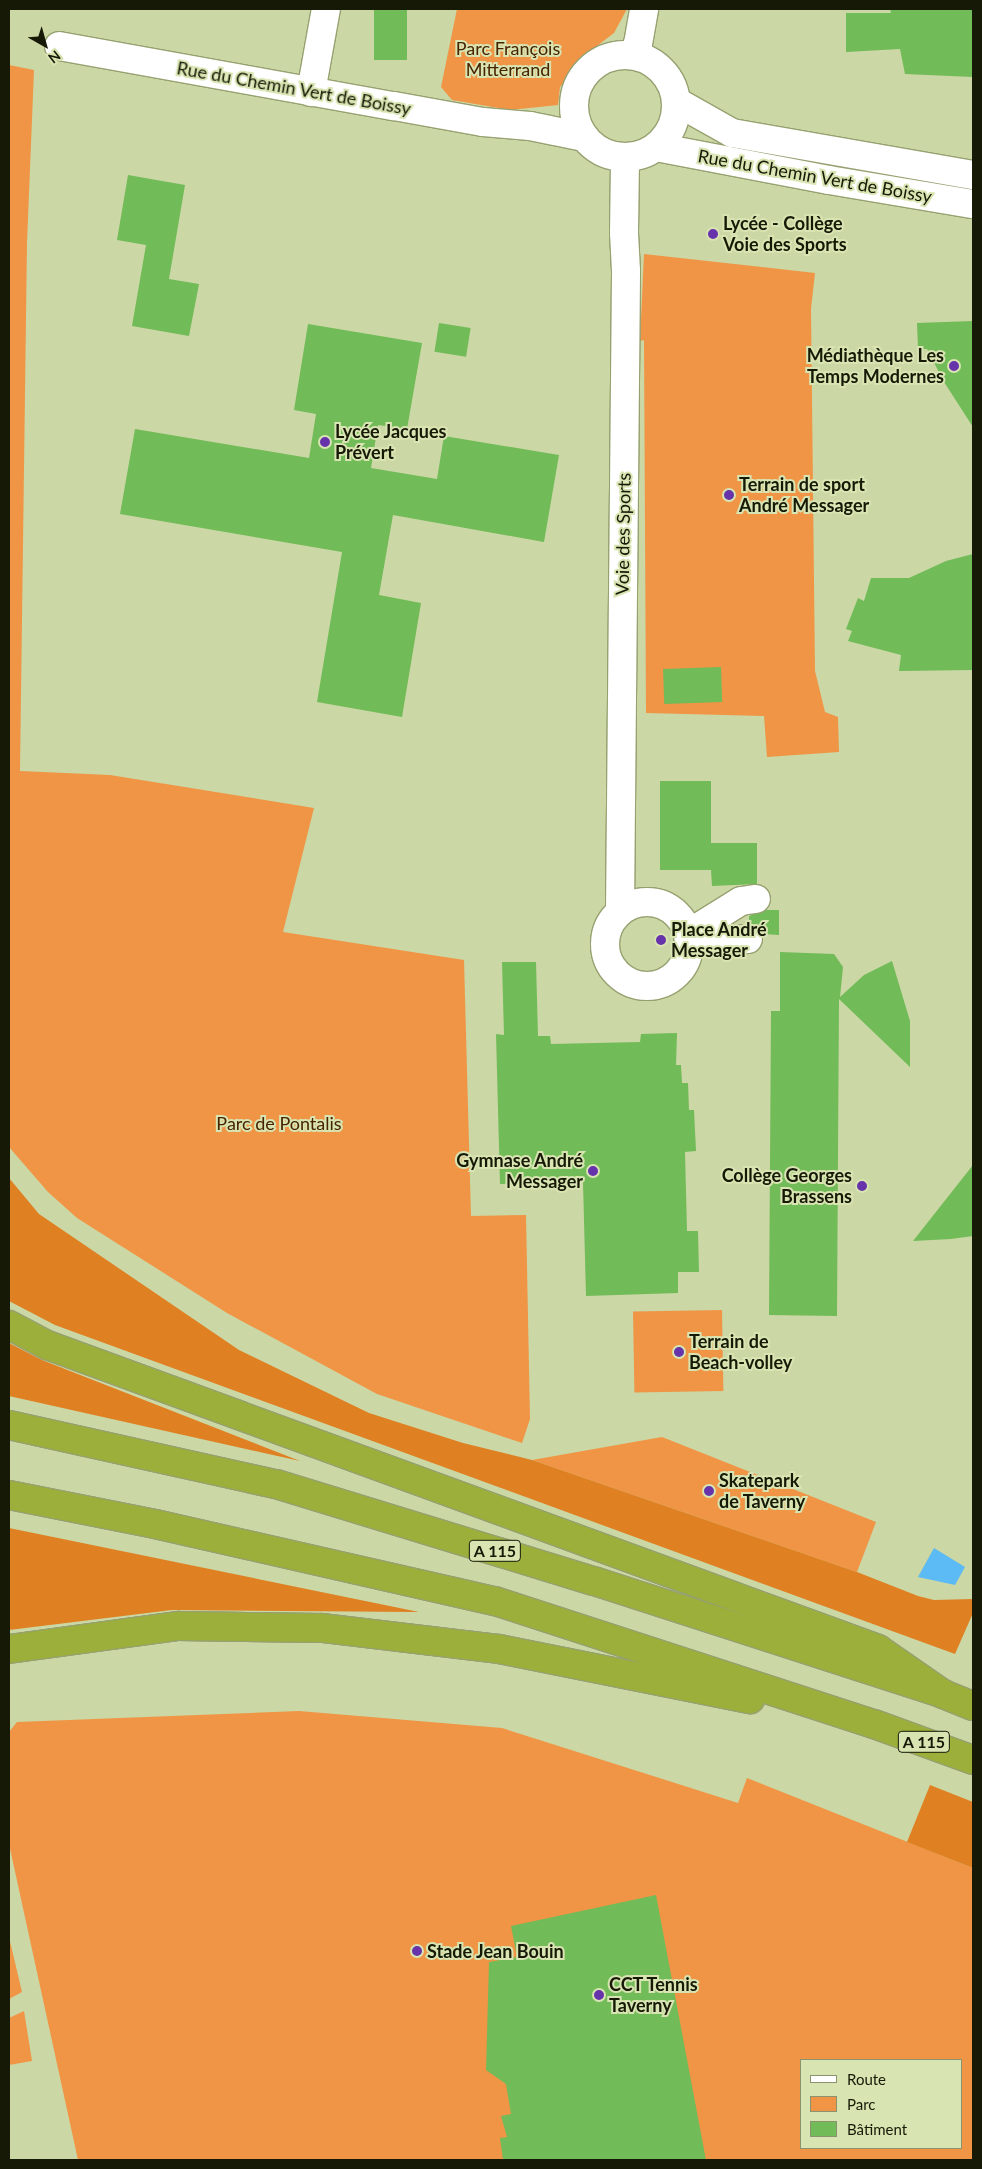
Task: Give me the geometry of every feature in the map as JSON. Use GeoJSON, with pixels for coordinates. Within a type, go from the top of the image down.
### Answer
{"type":"FeatureCollection","features":[{"type":"Feature","properties":{"kind":"highway"},"geometry":{"type":"LineString","coordinates":[[9,1325],[48,1345],[878,1649],[943,1694]]}},
{"type":"Feature","properties":{"kind":"highway","name":"A 115"},"geometry":{"type":"LineString","coordinates":[[9,1425],[276,1484],[594,1581],[943,1694],[973,1706]]}},
{"type":"Feature","properties":{"kind":"highway","name":"A 115"},"geometry":{"type":"LineString","coordinates":[[9,1495],[155,1524],[495,1601],[874,1724],[973,1760]]}},
{"type":"Feature","properties":{"kind":"highway"},"geometry":{"type":"LineString","coordinates":[[9,1649],[178,1626],[323,1628],[499,1649],[874,1724]]}},
{"type":"Feature","properties":{"kind":"street"},"geometry":{"type":"LineString","coordinates":[[311,92],[326,9]]}},
{"type":"Feature","properties":{"kind":"street"},"geometry":{"type":"LineString","coordinates":[[633,55],[638,44],[644,9]]}},
{"type":"Feature","properties":{"kind":"street","name":"Rue du Chemin Vert de Boissy"},"geometry":{"type":"LineString","coordinates":[[59,46],[483,122],[530,126],[584,137]]}},
{"type":"Feature","properties":{"kind":"street"},"geometry":{"type":"LineString","coordinates":[[633,55],[650,61],[663,72],[672,86],[677,102],[675,120],[668,135],[656,147],[641,155],[625,158],[611,156],[598,149],[584,137],[578,127],[574,104],[576,90],[583,77],[593,66],[612,57],[633,55]]}},
{"type":"Feature","properties":{"kind":"street","name":"Rue du Chemin Vert de Boissy"},"geometry":{"type":"LineString","coordinates":[[677,102],[732,133],[973,175]]}},
{"type":"Feature","properties":{"kind":"street"},"geometry":{"type":"LineString","coordinates":[[530,126],[574,104]]}},
{"type":"Feature","properties":{"kind":"street","name":"Rue du Chemin Vert de Boissy"},"geometry":{"type":"LineString","coordinates":[[656,147],[829,180],[973,204]]}},
{"type":"Feature","properties":{"kind":"street","name":"Voie des Sports"},"geometry":{"type":"LineString","coordinates":[[620,911],[626,271],[625,158]]}},
{"type":"Feature","properties":{"kind":"street"},"geometry":{"type":"LineString","coordinates":[[689,939],[741,901],[756,899]]}},
{"type":"Feature","properties":{"kind":"street"},"geometry":{"type":"LineString","coordinates":[[652,902],[668,907],[681,919],[689,939],[689,952],[682,968],[669,980],[652,986],[635,984],[620,976],[609,963],[604,946],[606,933],[611,921],[620,911],[635,903],[652,902]]}},
{"type":"Feature","properties":{"kind":"street"},"geometry":{"type":"LineString","coordinates":[[689,939],[748,939]]}},
{"type":"Feature","properties":{"kind":"green space","name":"Parc François Mitterrand"},"geometry":{"type":"Polygon","coordinates":[[[457,9],[627,9],[614,33],[593,49],[560,87],[558,105],[510,110],[452,100],[441,87],[457,9]]]}},
{"type":"Feature","properties":{"kind":"green space","name":"Parc de Pontalis"},"geometry":{"type":"Polygon","coordinates":[[[9,65],[34,70],[27,243],[20,771],[110,775],[314,808],[283,932],[464,960],[471,1216],[526,1215],[530,1419],[522,1443],[377,1394],[227,1313],[77,1218],[48,1192],[9,1147],[9,65]]]}},
{"type":"Feature","properties":{"kind":"green space","name":"Terrain de sport André Messager"},"geometry":{"type":"Polygon","coordinates":[[[644,254],[815,273],[811,309],[815,671],[825,712],[838,717],[839,752],[767,757],[764,716],[646,713],[644,340],[640,341],[644,254]]]}},
{"type":"Feature","properties":{"kind":"green space","name":"Terrain de Beach-volley"},"geometry":{"type":"Polygon","coordinates":[[[722,1310],[723,1391],[634,1393],[633,1312],[722,1310]]]}},
{"type":"Feature","properties":{"kind":"green space","name":"Skatepark de Taverny"},"geometry":{"type":"Polygon","coordinates":[[[662,1437],[876,1522],[857,1572],[532,1460],[662,1437]]]}},
{"type":"Feature","properties":{"kind":"green space","name":"Stade Jean Bouin"},"geometry":{"type":"Polygon","coordinates":[[[299,1711],[502,1728],[738,1803],[747,1778],[973,1868],[973,2160],[78,2160],[9,1844],[9,1732],[17,1722],[299,1711]]]}},
{"type":"Feature","properties":{"kind":"green space"},"geometry":{"type":"Polygon","coordinates":[[[9,1937],[22,1992],[9,1999],[9,1937]]]}},
{"type":"Feature","properties":{"kind":"green space"},"geometry":{"type":"Polygon","coordinates":[[[24,2011],[32,2061],[9,2065],[9,2018],[24,2011]]]}},
{"type":"Feature","properties":{"kind":"shaded area"},"geometry":{"type":"Polygon","coordinates":[[[9,1178],[39,1214],[239,1350],[369,1413],[463,1443],[532,1460],[857,1572],[918,1596],[934,1600],[973,1599],[973,1613],[955,1654],[55,1325],[9,1301],[9,1178]]]}},
{"type":"Feature","properties":{"kind":"shaded area"},"geometry":{"type":"Polygon","coordinates":[[[9,1343],[42,1360],[300,1461],[9,1396],[9,1343]]]}},
{"type":"Feature","properties":{"kind":"shaded area"},"geometry":{"type":"Polygon","coordinates":[[[9,1528],[419,1612],[172,1610],[9,1630],[9,1528]]]}},
{"type":"Feature","properties":{"kind":"shaded area"},"geometry":{"type":"Polygon","coordinates":[[[930,1785],[973,1802],[973,1868],[907,1842],[930,1785]]]}},
{"type":"Feature","properties":{"kind":"water"},"geometry":{"type":"Polygon","coordinates":[[[934,1548],[965,1567],[955,1585],[918,1577],[934,1548]]]}},
{"type":"Feature","properties":{"kind":"building"},"geometry":{"type":"Polygon","coordinates":[[[374,9],[407,9],[407,60],[374,60],[374,9]]]}},
{"type":"Feature","properties":{"kind":"building"},"geometry":{"type":"Polygon","coordinates":[[[890,9],[973,9],[973,77],[905,74],[900,49],[846,52],[846,13],[891,13],[890,9]]]}},
{"type":"Feature","properties":{"kind":"building"},"geometry":{"type":"Polygon","coordinates":[[[128,175],[185,185],[169,279],[199,284],[189,336],[132,326],[146,245],[117,240],[128,175]]]}},
{"type":"Feature","properties":{"kind":"building","name":"Médiathèque Les Temps Modernes"},"geometry":{"type":"Polygon","coordinates":[[[973,321],[973,427],[944,382],[927,349],[918,349],[917,323],[973,321]]]}},
{"type":"Feature","properties":{"kind":"building"},"geometry":{"type":"Polygon","coordinates":[[[439,323],[471,328],[466,357],[434,352],[439,323]]]}},
{"type":"Feature","properties":{"kind":"building","name":"Lycée Jacques Prévert"},"geometry":{"type":"Polygon","coordinates":[[[308,324],[422,343],[407,429],[378,425],[371,468],[437,479],[444,436],[559,455],[544,542],[393,515],[379,595],[421,603],[402,717],[317,702],[342,552],[120,514],[135,429],[309,458],[316,414],[294,410],[308,324]]]}},
{"type":"Feature","properties":{"kind":"building"},"geometry":{"type":"Polygon","coordinates":[[[973,554],[973,670],[899,671],[901,655],[848,641],[852,631],[846,629],[858,598],[864,601],[871,578],[909,578],[946,561],[973,554]]]}},
{"type":"Feature","properties":{"kind":"building"},"geometry":{"type":"Polygon","coordinates":[[[721,667],[722,702],[664,704],[663,669],[721,667]]]}},
{"type":"Feature","properties":{"kind":"building"},"geometry":{"type":"Polygon","coordinates":[[[660,781],[711,781],[711,843],[757,843],[757,884],[712,886],[711,870],[660,870],[660,781]]]}},
{"type":"Feature","properties":{"kind":"building"},"geometry":{"type":"Polygon","coordinates":[[[766,910],[779,910],[779,935],[762,934],[755,925],[749,924],[749,916],[766,910]]]}},
{"type":"Feature","properties":{"kind":"building"},"geometry":{"type":"Polygon","coordinates":[[[780,952],[834,954],[843,967],[840,997],[864,975],[892,961],[910,1021],[910,1067],[839,999],[837,1316],[769,1315],[771,1011],[780,1011],[780,952]]]}},
{"type":"Feature","properties":{"kind":"building","name":"Gymnase André Messager"},"geometry":{"type":"Polygon","coordinates":[[[502,962],[536,962],[538,1036],[550,1036],[551,1044],[640,1042],[641,1034],[677,1033],[676,1065],[681,1065],[682,1083],[688,1083],[689,1110],[694,1110],[696,1151],[685,1152],[687,1231],[698,1231],[699,1272],[678,1272],[678,1293],[586,1296],[583,1182],[500,1184],[496,1034],[504,1035],[502,962]]]}},
{"type":"Feature","properties":{"kind":"building"},"geometry":{"type":"Polygon","coordinates":[[[973,1165],[973,1236],[913,1241],[973,1165]]]}},
{"type":"Feature","properties":{"kind":"building","name":"CCT Tennis Taverny"},"geometry":{"type":"Polygon","coordinates":[[[656,1895],[706,2160],[503,2160],[500,2138],[507,2137],[501,2116],[511,2114],[506,2084],[486,2070],[489,1962],[517,1957],[511,1926],[656,1895]]]}},
{"type":"Feature","properties":{"kind":"place","name":"Lycée - Collège Voie des Sports"},"geometry":{"type":"Point","coordinates":[713,234]}},
{"type":"Feature","properties":{"kind":"place","name":"Médiathèque Les Temps Modernes"},"geometry":{"type":"Point","coordinates":[954,366]}},
{"type":"Feature","properties":{"kind":"place","name":"Lycée Jacques Prévert"},"geometry":{"type":"Point","coordinates":[325,442]}},
{"type":"Feature","properties":{"kind":"place","name":"Terrain de sport André Messager"},"geometry":{"type":"Point","coordinates":[729,495]}},
{"type":"Feature","properties":{"kind":"place","name":"Place André Messager"},"geometry":{"type":"Point","coordinates":[661,940]}},
{"type":"Feature","properties":{"kind":"place","name":"Gymnase André Messager"},"geometry":{"type":"Point","coordinates":[593,1171]}},
{"type":"Feature","properties":{"kind":"place","name":"Collège Georges Brassens"},"geometry":{"type":"Point","coordinates":[862,1186]}},
{"type":"Feature","properties":{"kind":"place","name":"Terrain de Beach-volley"},"geometry":{"type":"Point","coordinates":[679,1352]}},
{"type":"Feature","properties":{"kind":"place","name":"Skatepark de Taverny"},"geometry":{"type":"Point","coordinates":[709,1491]}},
{"type":"Feature","properties":{"kind":"place","name":"Stade Jean Bouin"},"geometry":{"type":"Point","coordinates":[417,1951]}},
{"type":"Feature","properties":{"kind":"place","name":"CCT Tennis Taverny"},"geometry":{"type":"Point","coordinates":[599,1995]}}]}
